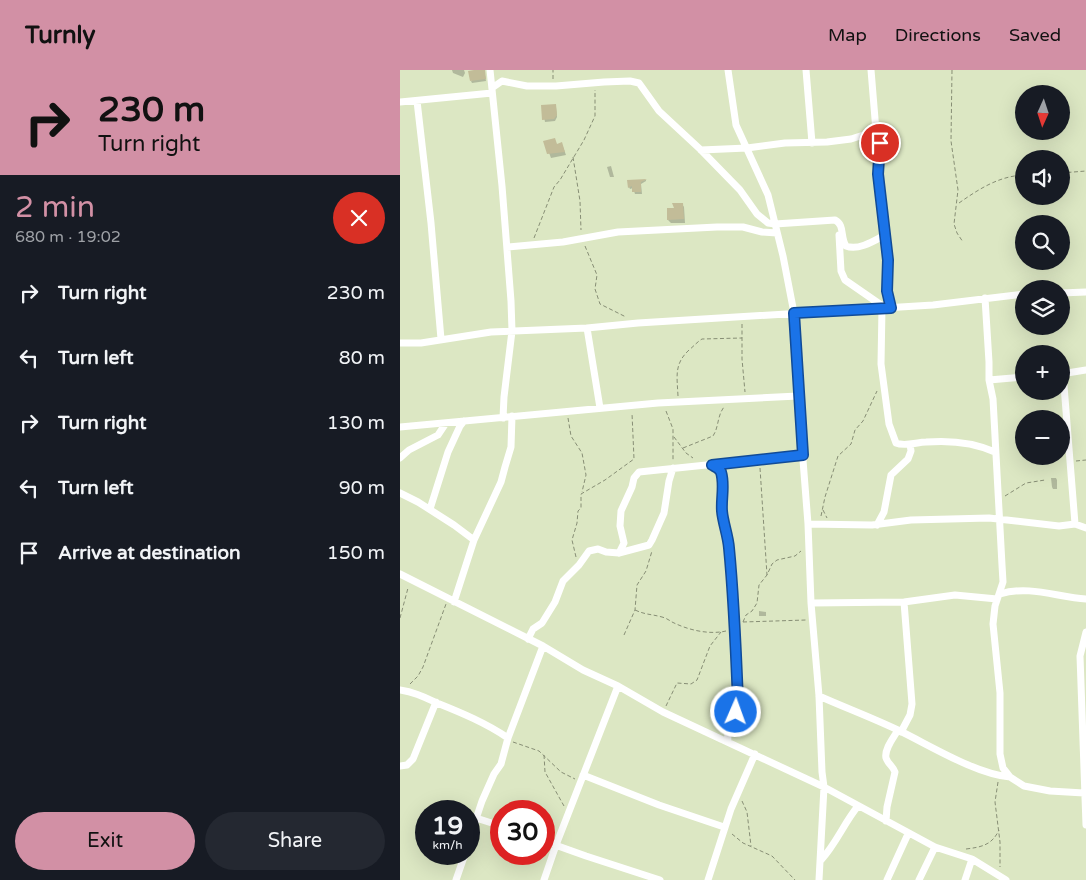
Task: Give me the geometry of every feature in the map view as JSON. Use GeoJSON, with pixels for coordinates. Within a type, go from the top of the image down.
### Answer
{"type":"FeatureCollection","features":[{"type":"Feature","properties":{"kind":"street"},"geometry":{"type":"LineString","coordinates":[[490,70],[511,301],[512,331],[503,418]]}},
{"type":"Feature","properties":{"kind":"street"},"geometry":{"type":"LineString","coordinates":[[728,70],[736,124],[768,194],[794,313],[803,455],[812,524],[808,540],[824,787],[819,880]]}},
{"type":"Feature","properties":{"kind":"street"},"geometry":{"type":"LineString","coordinates":[[806,70],[812,143]]}},
{"type":"Feature","properties":{"kind":"street"},"geometry":{"type":"LineString","coordinates":[[871,70],[876,131],[880,141],[878,174],[888,260],[881,364],[889,424],[896,443],[910,444],[942,441],[969,443],[995,452]]}},
{"type":"Feature","properties":{"kind":"street"},"geometry":{"type":"LineString","coordinates":[[400,102],[492,90],[502,81],[527,86],[630,81],[639,83],[658,111],[701,150],[740,190],[757,214],[768,223],[823,220],[840,222]]}},
{"type":"Feature","properties":{"kind":"street"},"geometry":{"type":"LineString","coordinates":[[417,101],[431,223],[441,339]]}},
{"type":"Feature","properties":{"kind":"street"},"geometry":{"type":"LineString","coordinates":[[701,150],[851,139],[876,131]]}},
{"type":"Feature","properties":{"kind":"street"},"geometry":{"type":"LineString","coordinates":[[840,222],[842,226],[842,239],[847,247],[862,246],[885,235]]}},
{"type":"Feature","properties":{"kind":"street"},"geometry":{"type":"LineString","coordinates":[[840,222],[838,237],[843,276],[864,294],[886,308]]}},
{"type":"Feature","properties":{"kind":"street"},"geometry":{"type":"LineString","coordinates":[[507,247],[581,239],[618,232],[743,227],[762,232],[778,233]]}},
{"type":"Feature","properties":{"kind":"street"},"geometry":{"type":"LineString","coordinates":[[1070,293],[1086,292]]}},
{"type":"Feature","properties":{"kind":"street"},"geometry":{"type":"LineString","coordinates":[[400,343],[422,343],[491,332],[587,328],[638,323],[886,308],[1015,295]]}},
{"type":"Feature","properties":{"kind":"street"},"geometry":{"type":"LineString","coordinates":[[985,298],[989,362],[988,380],[993,399],[1003,582],[998,596],[993,624],[1000,693],[1000,754],[1003,768],[1010,777],[1024,786],[1050,791],[1084,793]]}},
{"type":"Feature","properties":{"kind":"street"},"geometry":{"type":"LineString","coordinates":[[587,328],[600,408]]}},
{"type":"Feature","properties":{"kind":"street"},"geometry":{"type":"LineString","coordinates":[[1070,372],[1086,370]]}},
{"type":"Feature","properties":{"kind":"street"},"geometry":{"type":"LineString","coordinates":[[988,380],[1015,378]]}},
{"type":"Feature","properties":{"kind":"street"},"geometry":{"type":"LineString","coordinates":[[400,427],[632,405],[730,398],[798,396]]}},
{"type":"Feature","properties":{"kind":"street"},"geometry":{"type":"LineString","coordinates":[[1065,400],[1075,524]]}},
{"type":"Feature","properties":{"kind":"street"},"geometry":{"type":"LineString","coordinates":[[451,601],[474,540],[501,482],[511,447],[512,416]]}},
{"type":"Feature","properties":{"kind":"street"},"geometry":{"type":"LineString","coordinates":[[430,510],[448,452],[464,421]]}},
{"type":"Feature","properties":{"kind":"street"},"geometry":{"type":"LineString","coordinates":[[400,458],[409,450],[438,435],[446,423]]}},
{"type":"Feature","properties":{"kind":"street"},"geometry":{"type":"LineString","coordinates":[[877,525],[884,512],[891,475],[908,459],[911,451],[910,444]]}},
{"type":"Feature","properties":{"kind":"street"},"geometry":{"type":"LineString","coordinates":[[619,553],[624,544],[620,518],[635,476],[642,472],[803,455]]}},
{"type":"Feature","properties":{"kind":"street"},"geometry":{"type":"LineString","coordinates":[[712,465],[720,470],[723,485],[722,510],[729,549],[734,628],[738,702],[736,712],[727,732],[728,741]]}},
{"type":"Feature","properties":{"kind":"street"},"geometry":{"type":"LineString","coordinates":[[528,639],[533,629],[542,623],[555,602],[563,581],[579,565],[589,550],[598,549],[619,553],[646,546],[652,540],[664,513],[673,468]]}},
{"type":"Feature","properties":{"kind":"street"},"geometry":{"type":"LineString","coordinates":[[400,493],[454,525],[474,540]]}},
{"type":"Feature","properties":{"kind":"street"},"geometry":{"type":"LineString","coordinates":[[812,524],[877,525],[911,520],[989,518],[1059,526],[1075,524],[1086,528]]}},
{"type":"Feature","properties":{"kind":"street"},"geometry":{"type":"LineString","coordinates":[[400,574],[543,646],[583,670],[618,686],[663,712],[824,787],[935,847],[972,859],[1003,878]]}},
{"type":"Feature","properties":{"kind":"street"},"geometry":{"type":"LineString","coordinates":[[1003,582],[1013,592]]}},
{"type":"Feature","properties":{"kind":"street"},"geometry":{"type":"LineString","coordinates":[[811,603],[904,602],[954,595],[998,596],[1013,592],[1047,592],[1086,599]]}},
{"type":"Feature","properties":{"kind":"street"},"geometry":{"type":"LineString","coordinates":[[886,821],[887,807],[895,772],[886,758],[886,753],[910,715],[912,704],[904,602]]}},
{"type":"Feature","properties":{"kind":"street"},"geometry":{"type":"LineString","coordinates":[[1086,632],[1080,656],[1086,825]]}},
{"type":"Feature","properties":{"kind":"street"},"geometry":{"type":"LineString","coordinates":[[480,808],[494,774],[501,764],[508,738],[543,646]]}},
{"type":"Feature","properties":{"kind":"street"},"geometry":{"type":"LineString","coordinates":[[544,880],[618,686]]}},
{"type":"Feature","properties":{"kind":"street"},"geometry":{"type":"LineString","coordinates":[[400,690],[423,696],[484,723],[508,738]]}},
{"type":"Feature","properties":{"kind":"street"},"geometry":{"type":"LineString","coordinates":[[819,696],[900,731],[962,761],[999,776],[1010,777]]}},
{"type":"Feature","properties":{"kind":"street"},"geometry":{"type":"LineString","coordinates":[[400,766],[408,765],[413,758],[436,702]]}},
{"type":"Feature","properties":{"kind":"street"},"geometry":{"type":"LineString","coordinates":[[708,880],[724,827],[755,754]]}},
{"type":"Feature","properties":{"kind":"street"},"geometry":{"type":"LineString","coordinates":[[582,778],[724,827]]}},
{"type":"Feature","properties":{"kind":"street"},"geometry":{"type":"LineString","coordinates":[[821,860],[832,847],[858,806]]}},
{"type":"Feature","properties":{"kind":"street"},"geometry":{"type":"LineString","coordinates":[[887,880],[908,834]]}},
{"type":"Feature","properties":{"kind":"street"},"geometry":{"type":"LineString","coordinates":[[556,845],[660,880]]}},
{"type":"Feature","properties":{"kind":"street"},"geometry":{"type":"LineString","coordinates":[[919,880],[935,847]]}},
{"type":"Feature","properties":{"kind":"street"},"geometry":{"type":"LineString","coordinates":[[965,880],[972,859]]}},
{"type":"Feature","properties":{"kind":"street"},"geometry":{"type":"LineString","coordinates":[[456,880],[461,865]]}},
{"type":"Feature","properties":{"kind":"path"},"geometry":{"type":"LineString","coordinates":[[553,70],[553,80],[556,86]]}},
{"type":"Feature","properties":{"kind":"path"},"geometry":{"type":"LineString","coordinates":[[952,70],[951,141],[958,190],[958,204],[954,224],[956,233],[963,242]]}},
{"type":"Feature","properties":{"kind":"path"},"geometry":{"type":"LineString","coordinates":[[530,245],[536,235],[554,187],[560,180],[595,116],[594,91],[602,82]]}},
{"type":"Feature","properties":{"kind":"path"},"geometry":{"type":"LineString","coordinates":[[573,157],[580,201],[581,239],[594,264],[597,275],[595,289],[600,304],[638,323]]}},
{"type":"Feature","properties":{"kind":"path"},"geometry":{"type":"LineString","coordinates":[[1070,172],[1086,171]]}},
{"type":"Feature","properties":{"kind":"path"},"geometry":{"type":"LineString","coordinates":[[958,204],[1001,178],[1015,176]]}},
{"type":"Feature","properties":{"kind":"path"},"geometry":{"type":"LineString","coordinates":[[743,316],[742,360],[745,398]]}},
{"type":"Feature","properties":{"kind":"path"},"geometry":{"type":"LineString","coordinates":[[678,402],[677,369],[682,356],[702,339],[742,338]]}},
{"type":"Feature","properties":{"kind":"path"},"geometry":{"type":"LineString","coordinates":[[812,524],[821,516],[838,456],[851,444],[855,430],[863,422],[877,391]]}},
{"type":"Feature","properties":{"kind":"path"},"geometry":{"type":"LineString","coordinates":[[683,448],[704,438],[711,438],[715,433],[719,416],[730,398]]}},
{"type":"Feature","properties":{"kind":"path"},"geometry":{"type":"LineString","coordinates":[[658,403],[667,412],[673,429],[673,468]]}},
{"type":"Feature","properties":{"kind":"path"},"geometry":{"type":"LineString","coordinates":[[582,492],[605,480],[634,459],[632,405]]}},
{"type":"Feature","properties":{"kind":"path"},"geometry":{"type":"LineString","coordinates":[[566,411],[571,436],[582,453],[586,475],[581,508],[578,511],[572,540],[579,565]]}},
{"type":"Feature","properties":{"kind":"path"},"geometry":{"type":"LineString","coordinates":[[674,437],[701,465]]}},
{"type":"Feature","properties":{"kind":"path"},"geometry":{"type":"LineString","coordinates":[[759,460],[768,575]]}},
{"type":"Feature","properties":{"kind":"path"},"geometry":{"type":"LineString","coordinates":[[1071,462],[1086,460]]}},
{"type":"Feature","properties":{"kind":"path"},"geometry":{"type":"LineString","coordinates":[[998,504],[1002,498],[1026,483],[1045,480]]}},
{"type":"Feature","properties":{"kind":"path"},"geometry":{"type":"LineString","coordinates":[[624,635],[635,610],[636,585],[649,564],[652,540]]}},
{"type":"Feature","properties":{"kind":"path"},"geometry":{"type":"LineString","coordinates":[[743,622],[746,615],[752,611],[757,602],[760,584],[768,575],[770,567],[774,562],[798,555],[808,540]]}},
{"type":"Feature","properties":{"kind":"path"},"geometry":{"type":"LineString","coordinates":[[400,618],[409,587],[413,581]]}},
{"type":"Feature","properties":{"kind":"path"},"geometry":{"type":"LineString","coordinates":[[408,685],[415,680],[420,671],[440,616],[451,601]]}},
{"type":"Feature","properties":{"kind":"path"},"geometry":{"type":"LineString","coordinates":[[635,610],[650,616],[662,617],[673,623],[697,630],[721,632],[734,628],[743,622],[812,620]]}},
{"type":"Feature","properties":{"kind":"path"},"geometry":{"type":"LineString","coordinates":[[663,712],[677,684],[691,684],[698,680],[710,646],[721,632]]}},
{"type":"Feature","properties":{"kind":"path"},"geometry":{"type":"LineString","coordinates":[[508,738],[518,744],[535,749],[568,776],[582,778]]}},
{"type":"Feature","properties":{"kind":"path"},"geometry":{"type":"LineString","coordinates":[[544,755],[545,772],[561,798],[567,816]]}},
{"type":"Feature","properties":{"kind":"path"},"geometry":{"type":"LineString","coordinates":[[999,776],[995,802],[1003,878]]}},
{"type":"Feature","properties":{"kind":"path"},"geometry":{"type":"LineString","coordinates":[[738,791],[748,812],[752,847]]}},
{"type":"Feature","properties":{"kind":"path"},"geometry":{"type":"LineString","coordinates":[[724,827],[743,843],[772,856],[795,880]]}},
{"type":"Feature","properties":{"kind":"path"},"geometry":{"type":"LineString","coordinates":[[952,852],[986,846],[994,839],[999,829]]}},
{"type":"Feature","properties":{"kind":"path"},"geometry":{"type":"LineString","coordinates":[[788,879],[789,874]]}},
{"type":"Feature","properties":{"kind":"building"},"geometry":{"type":"Polygon","coordinates":[[[485,70],[486,79],[470,81],[468,71],[485,70]]]}},
{"type":"Feature","properties":{"kind":"building"},"geometry":{"type":"Polygon","coordinates":[[[556,104],[557,115],[554,119],[542,120],[541,105],[556,104]]]}},
{"type":"Feature","properties":{"kind":"building"},"geometry":{"type":"Polygon","coordinates":[[[555,138],[557,144],[562,142],[565,152],[547,154],[543,141],[555,138]]]}},
{"type":"Feature","properties":{"kind":"building"},"geometry":{"type":"Polygon","coordinates":[[[647,179],[641,182],[641,192],[632,192],[632,186],[628,188],[627,180],[647,179]]]}},
{"type":"Feature","properties":{"kind":"building"},"geometry":{"type":"Polygon","coordinates":[[[672,203],[683,203],[684,219],[667,220],[667,208],[674,208],[672,203]]]}},
{"type":"Feature","properties":{"kind":"route"},"geometry":{"type":"LineString","coordinates":[[736,712],[738,702],[734,629],[729,549],[722,510],[723,485],[720,470],[712,465],[803,455],[794,313],[891,308],[887,291],[888,260],[878,174],[880,143]]}}]}
